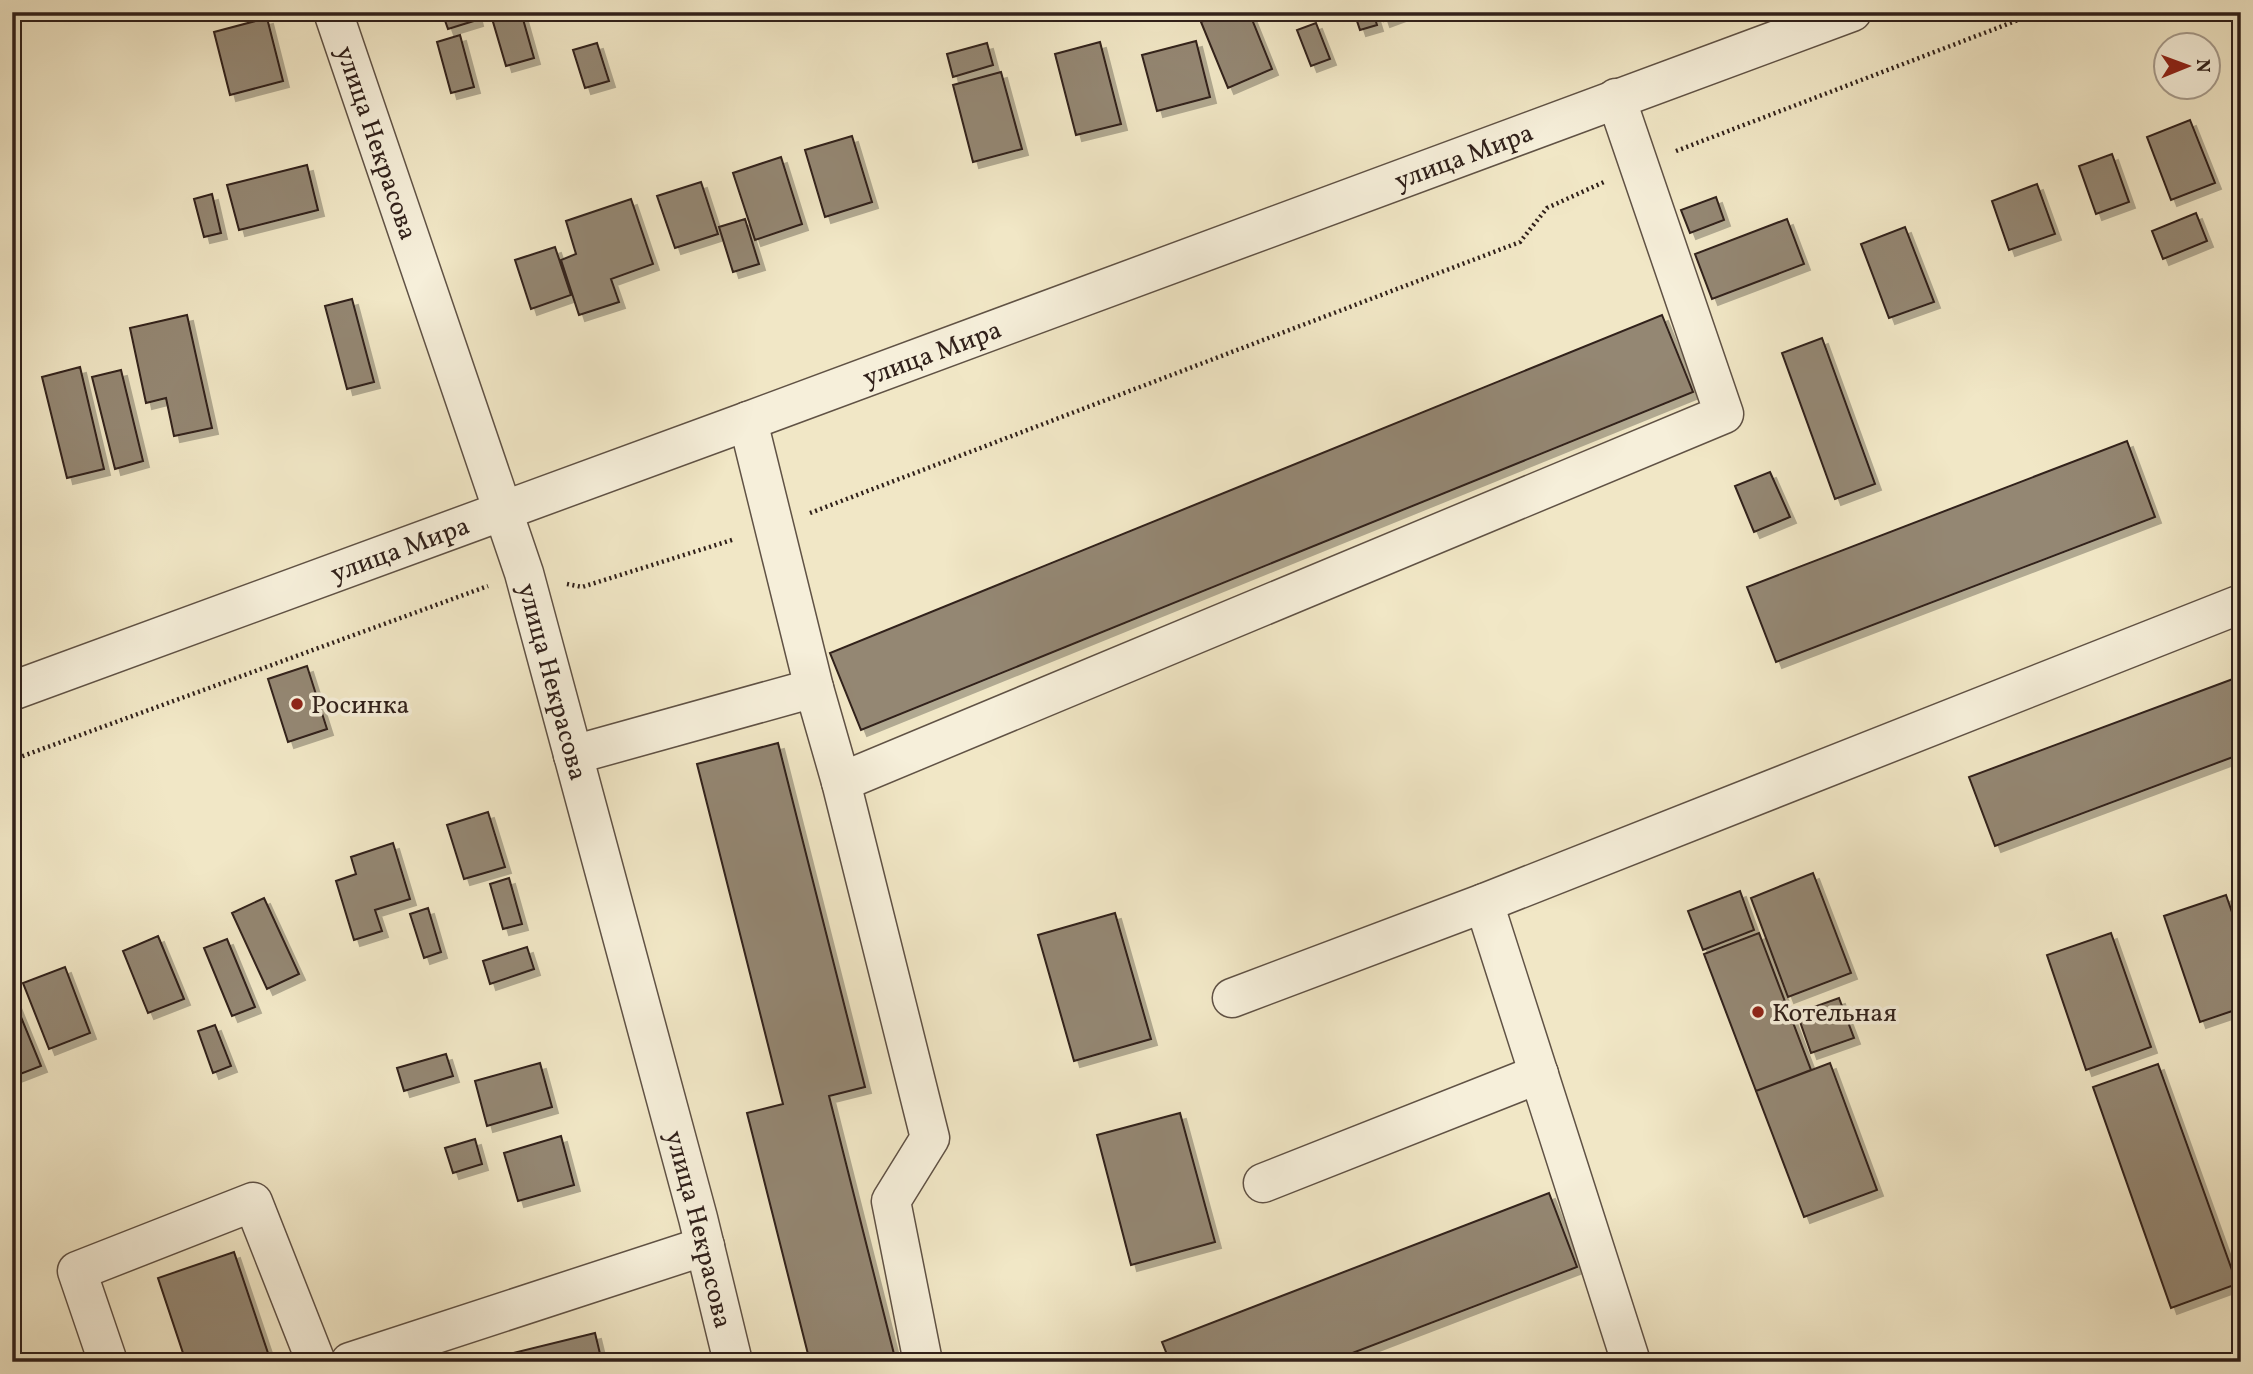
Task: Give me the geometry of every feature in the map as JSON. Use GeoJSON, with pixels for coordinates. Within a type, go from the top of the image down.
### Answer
{"type":"FeatureCollection","features":[{"type":"Feature","properties":{"kind":"street","name":"улица Некрасова"},"geometry":{"type":"LineString","coordinates":[[333,12],[524,573],[705,1246],[733,1362]]}},
{"type":"Feature","properties":{"kind":"street","name":"улица Мира"},"geometry":{"type":"LineString","coordinates":[[12,691],[1852,12]]}},
{"type":"Feature","properties":{"kind":"street"},"geometry":{"type":"LineString","coordinates":[[841,782],[1724,414],[1616,98]]}},
{"type":"Feature","properties":{"kind":"street"},"geometry":{"type":"LineString","coordinates":[[748,421],[930,1138],[891,1201],[923,1362]]}},
{"type":"Feature","properties":{"kind":"street"},"geometry":{"type":"LineString","coordinates":[[1232,998],[1484,903],[2241,604]]}},
{"type":"Feature","properties":{"kind":"street"},"geometry":{"type":"LineString","coordinates":[[573,755],[814,688]]}},
{"type":"Feature","properties":{"kind":"street"},"geometry":{"type":"LineString","coordinates":[[1484,903],[1631,1362]]}},
{"type":"Feature","properties":{"kind":"street"},"geometry":{"type":"LineString","coordinates":[[1263,1183],[1539,1074]]}},
{"type":"Feature","properties":{"kind":"street"},"geometry":{"type":"LineString","coordinates":[[108,1362],[77,1271],[253,1202],[316,1362]]}},
{"type":"Feature","properties":{"kind":"street"},"geometry":{"type":"LineString","coordinates":[[351,1362],[705,1246]]}},
{"type":"Feature","properties":{"kind":"path"},"geometry":{"type":"LineString","coordinates":[[12,760],[524,573],[582,587],[774,527],[1520,242],[1547,208],[1639,166],[2039,12]]}},
{"type":"Feature","properties":{"kind":"building"},"geometry":{"type":"Polygon","coordinates":[[[442,12],[475,12],[477,20],[448,29],[442,12]]]}},
{"type":"Feature","properties":{"kind":"building"},"geometry":{"type":"Polygon","coordinates":[[[499,12],[521,12],[534,58],[506,66],[491,15],[499,12]]]}},
{"type":"Feature","properties":{"kind":"building"},"geometry":{"type":"Polygon","coordinates":[[[1224,12],[1249,12],[1272,69],[1228,88],[1201,22],[1224,12]]]}},
{"type":"Feature","properties":{"kind":"building"},"geometry":{"type":"Polygon","coordinates":[[[1354,12],[1373,12],[1377,25],[1360,30],[1354,12]]]}},
{"type":"Feature","properties":{"kind":"building"},"geometry":{"type":"Polygon","coordinates":[[[1381,12],[1408,12],[1384,21],[1381,12]]]}},
{"type":"Feature","properties":{"kind":"building"},"geometry":{"type":"Polygon","coordinates":[[[267,18],[283,81],[230,95],[214,32],[267,18]]]}},
{"type":"Feature","properties":{"kind":"building"},"geometry":{"type":"Polygon","coordinates":[[[1316,23],[1330,59],[1311,66],[1297,30],[1316,23]]]}},
{"type":"Feature","properties":{"kind":"building"},"geometry":{"type":"Polygon","coordinates":[[[460,35],[474,87],[451,93],[437,42],[460,35]]]}},
{"type":"Feature","properties":{"kind":"building"},"geometry":{"type":"Polygon","coordinates":[[[1196,41],[1210,97],[1157,111],[1142,55],[1196,41]]]}},
{"type":"Feature","properties":{"kind":"building"},"geometry":{"type":"Polygon","coordinates":[[[1100,42],[1121,124],[1076,135],[1055,54],[1100,42]]]}},
{"type":"Feature","properties":{"kind":"building"},"geometry":{"type":"Polygon","coordinates":[[[597,43],[609,81],[585,88],[573,50],[597,43]]]}},
{"type":"Feature","properties":{"kind":"building"},"geometry":{"type":"Polygon","coordinates":[[[987,43],[993,65],[953,77],[947,54],[987,43]]]}},
{"type":"Feature","properties":{"kind":"building"},"geometry":{"type":"Polygon","coordinates":[[[1001,72],[1022,149],[973,162],[953,85],[1001,72]]]}},
{"type":"Feature","properties":{"kind":"building"},"geometry":{"type":"Polygon","coordinates":[[[2190,120],[2215,183],[2171,200],[2147,137],[2190,120]]]}},
{"type":"Feature","properties":{"kind":"building"},"geometry":{"type":"Polygon","coordinates":[[[852,136],[872,202],[825,217],[805,150],[852,136]]]}},
{"type":"Feature","properties":{"kind":"building"},"geometry":{"type":"Polygon","coordinates":[[[2112,154],[2129,202],[2096,214],[2079,166],[2112,154]]]}},
{"type":"Feature","properties":{"kind":"building"},"geometry":{"type":"Polygon","coordinates":[[[781,157],[802,224],[755,240],[733,173],[781,157]]]}},
{"type":"Feature","properties":{"kind":"building"},"geometry":{"type":"Polygon","coordinates":[[[307,165],[318,210],[239,230],[227,185],[307,165]]]}},
{"type":"Feature","properties":{"kind":"building"},"geometry":{"type":"Polygon","coordinates":[[[701,182],[718,234],[675,248],[657,196],[701,182]]]}},
{"type":"Feature","properties":{"kind":"building"},"geometry":{"type":"Polygon","coordinates":[[[2037,184],[2055,234],[2009,250],[1992,201],[2037,184]]]}},
{"type":"Feature","properties":{"kind":"building"},"geometry":{"type":"Polygon","coordinates":[[[212,194],[221,233],[204,237],[194,199],[212,194]]]}},
{"type":"Feature","properties":{"kind":"building"},"geometry":{"type":"Polygon","coordinates":[[[1716,197],[1724,220],[1690,233],[1681,210],[1716,197]]]}},
{"type":"Feature","properties":{"kind":"building"},"geometry":{"type":"Polygon","coordinates":[[[631,199],[653,264],[611,279],[619,302],[579,315],[561,260],[576,254],[566,221],[631,199]]]}},
{"type":"Feature","properties":{"kind":"building"},"geometry":{"type":"Polygon","coordinates":[[[2196,213],[2207,241],[2163,259],[2152,231],[2196,213]]]}},
{"type":"Feature","properties":{"kind":"building"},"geometry":{"type":"Polygon","coordinates":[[[745,219],[759,264],[733,272],[719,227],[745,219]]]}},
{"type":"Feature","properties":{"kind":"building"},"geometry":{"type":"Polygon","coordinates":[[[1787,219],[1804,264],[1712,299],[1695,254],[1787,219]]]}},
{"type":"Feature","properties":{"kind":"building"},"geometry":{"type":"Polygon","coordinates":[[[1905,227],[1934,302],[1889,318],[1861,244],[1905,227]]]}},
{"type":"Feature","properties":{"kind":"building"},"geometry":{"type":"Polygon","coordinates":[[[555,247],[571,295],[531,309],[515,260],[555,247]]]}},
{"type":"Feature","properties":{"kind":"building"},"geometry":{"type":"Polygon","coordinates":[[[352,299],[374,382],[347,389],[325,306],[352,299]]]}},
{"type":"Feature","properties":{"kind":"building"},"geometry":{"type":"Polygon","coordinates":[[[187,315],[212,428],[174,436],[166,398],[146,403],[130,328],[187,315]]]}},
{"type":"Feature","properties":{"kind":"building"},"geometry":{"type":"Polygon","coordinates":[[[1662,315],[1693,392],[861,730],[830,653],[1662,315]]]}},
{"type":"Feature","properties":{"kind":"building"},"geometry":{"type":"Polygon","coordinates":[[[1822,338],[1875,484],[1835,499],[1782,353],[1822,338]]]}},
{"type":"Feature","properties":{"kind":"building"},"geometry":{"type":"Polygon","coordinates":[[[80,367],[104,469],[67,478],[42,377],[80,367]]]}},
{"type":"Feature","properties":{"kind":"building"},"geometry":{"type":"Polygon","coordinates":[[[121,370],[143,461],[115,469],[92,377],[121,370]]]}},
{"type":"Feature","properties":{"kind":"building"},"geometry":{"type":"Polygon","coordinates":[[[2127,441],[2155,517],[1776,662],[1747,587],[2127,441]]]}},
{"type":"Feature","properties":{"kind":"building"},"geometry":{"type":"Polygon","coordinates":[[[1770,472],[1790,517],[1754,532],[1735,486],[1770,472]]]}},
{"type":"Feature","properties":{"kind":"building","name":"Росинка"},"geometry":{"type":"Polygon","coordinates":[[[307,666],[327,729],[288,742],[268,679],[307,666]]]}},
{"type":"Feature","properties":{"kind":"building"},"geometry":{"type":"Polygon","coordinates":[[[2241,676],[2241,754],[1995,846],[1969,777],[2241,676]]]}},
{"type":"Feature","properties":{"kind":"building"},"geometry":{"type":"Polygon","coordinates":[[[778,743],[865,1087],[829,1096],[896,1362],[810,1362],[747,1113],[783,1104],[697,764],[778,743]]]}},
{"type":"Feature","properties":{"kind":"building"},"geometry":{"type":"Polygon","coordinates":[[[488,812],[505,867],[464,879],[447,825],[488,812]]]}},
{"type":"Feature","properties":{"kind":"building"},"geometry":{"type":"Polygon","coordinates":[[[393,843],[410,899],[375,910],[382,931],[354,940],[336,881],[356,874],[351,857],[393,843]]]}},
{"type":"Feature","properties":{"kind":"building"},"geometry":{"type":"Polygon","coordinates":[[[1813,873],[1851,973],[1788,997],[1751,898],[1813,873]]]}},
{"type":"Feature","properties":{"kind":"building"},"geometry":{"type":"Polygon","coordinates":[[[509,878],[522,924],[503,929],[490,884],[509,878]]]}},
{"type":"Feature","properties":{"kind":"building"},"geometry":{"type":"Polygon","coordinates":[[[1740,891],[1754,930],[1703,950],[1688,911],[1740,891]]]}},
{"type":"Feature","properties":{"kind":"building"},"geometry":{"type":"Polygon","coordinates":[[[2226,895],[2241,938],[2241,1008],[2200,1022],[2164,916],[2226,895]]]}},
{"type":"Feature","properties":{"kind":"building"},"geometry":{"type":"Polygon","coordinates":[[[264,898],[299,974],[267,989],[232,913],[264,898]]]}},
{"type":"Feature","properties":{"kind":"building"},"geometry":{"type":"Polygon","coordinates":[[[428,908],[441,952],[424,958],[410,914],[428,908]]]}},
{"type":"Feature","properties":{"kind":"building"},"geometry":{"type":"Polygon","coordinates":[[[1115,913],[1151,1039],[1074,1061],[1038,935],[1115,913]]]}},
{"type":"Feature","properties":{"kind":"building","name":"Котельная"},"geometry":{"type":"Polygon","coordinates":[[[1759,933],[1811,1070],[1756,1091],[1704,954],[1759,933]]]}},
{"type":"Feature","properties":{"kind":"building"},"geometry":{"type":"Polygon","coordinates":[[[2111,933],[2151,1047],[2086,1070],[2047,955],[2111,933]]]}},
{"type":"Feature","properties":{"kind":"building"},"geometry":{"type":"Polygon","coordinates":[[[158,936],[184,999],[148,1013],[123,951],[158,936]]]}},
{"type":"Feature","properties":{"kind":"building"},"geometry":{"type":"Polygon","coordinates":[[[227,939],[255,1007],[232,1016],[204,948],[227,939]]]}},
{"type":"Feature","properties":{"kind":"building"},"geometry":{"type":"Polygon","coordinates":[[[527,947],[534,969],[490,984],[483,961],[527,947]]]}},
{"type":"Feature","properties":{"kind":"building"},"geometry":{"type":"Polygon","coordinates":[[[65,967],[90,1033],[49,1049],[23,983],[65,967]]]}},
{"type":"Feature","properties":{"kind":"building"},"geometry":{"type":"Polygon","coordinates":[[[12,995],[41,1066],[15,1076],[12,1070],[12,995]]]}},
{"type":"Feature","properties":{"kind":"building"},"geometry":{"type":"Polygon","coordinates":[[[1839,998],[1854,1038],[1811,1053],[1797,1013],[1839,998]]]}},
{"type":"Feature","properties":{"kind":"building"},"geometry":{"type":"Polygon","coordinates":[[[215,1025],[231,1066],[213,1073],[198,1031],[215,1025]]]}},
{"type":"Feature","properties":{"kind":"building"},"geometry":{"type":"Polygon","coordinates":[[[446,1054],[453,1076],[404,1091],[397,1068],[446,1054]]]}},
{"type":"Feature","properties":{"kind":"building"},"geometry":{"type":"Polygon","coordinates":[[[540,1063],[552,1107],[487,1126],[475,1081],[540,1063]]]}},
{"type":"Feature","properties":{"kind":"building"},"geometry":{"type":"Polygon","coordinates":[[[1830,1063],[1877,1190],[1804,1217],[1756,1091],[1830,1063]]]}},
{"type":"Feature","properties":{"kind":"building"},"geometry":{"type":"Polygon","coordinates":[[[2158,1064],[2237,1284],[2171,1308],[2093,1087],[2158,1064]]]}},
{"type":"Feature","properties":{"kind":"building"},"geometry":{"type":"Polygon","coordinates":[[[1180,1113],[1215,1242],[1131,1265],[1097,1135],[1180,1113]]]}},
{"type":"Feature","properties":{"kind":"building"},"geometry":{"type":"Polygon","coordinates":[[[561,1136],[574,1185],[518,1201],[504,1153],[561,1136]]]}},
{"type":"Feature","properties":{"kind":"building"},"geometry":{"type":"Polygon","coordinates":[[[475,1139],[482,1164],[453,1173],[445,1148],[475,1139]]]}},
{"type":"Feature","properties":{"kind":"building"},"geometry":{"type":"Polygon","coordinates":[[[1549,1193],[1577,1267],[1329,1362],[1170,1362],[1162,1342],[1549,1193]]]}},
{"type":"Feature","properties":{"kind":"building"},"geometry":{"type":"Polygon","coordinates":[[[234,1252],[271,1362],[186,1362],[158,1278],[234,1252]]]}},
{"type":"Feature","properties":{"kind":"building"},"geometry":{"type":"Polygon","coordinates":[[[595,1333],[602,1362],[476,1362],[595,1333]]]}},
{"type":"Feature","properties":{"kind":"place","name":"Росинка"},"geometry":{"type":"Point","coordinates":[297,704]}},
{"type":"Feature","properties":{"kind":"place","name":"Котельная"},"geometry":{"type":"Point","coordinates":[1758,1012]}}]}
